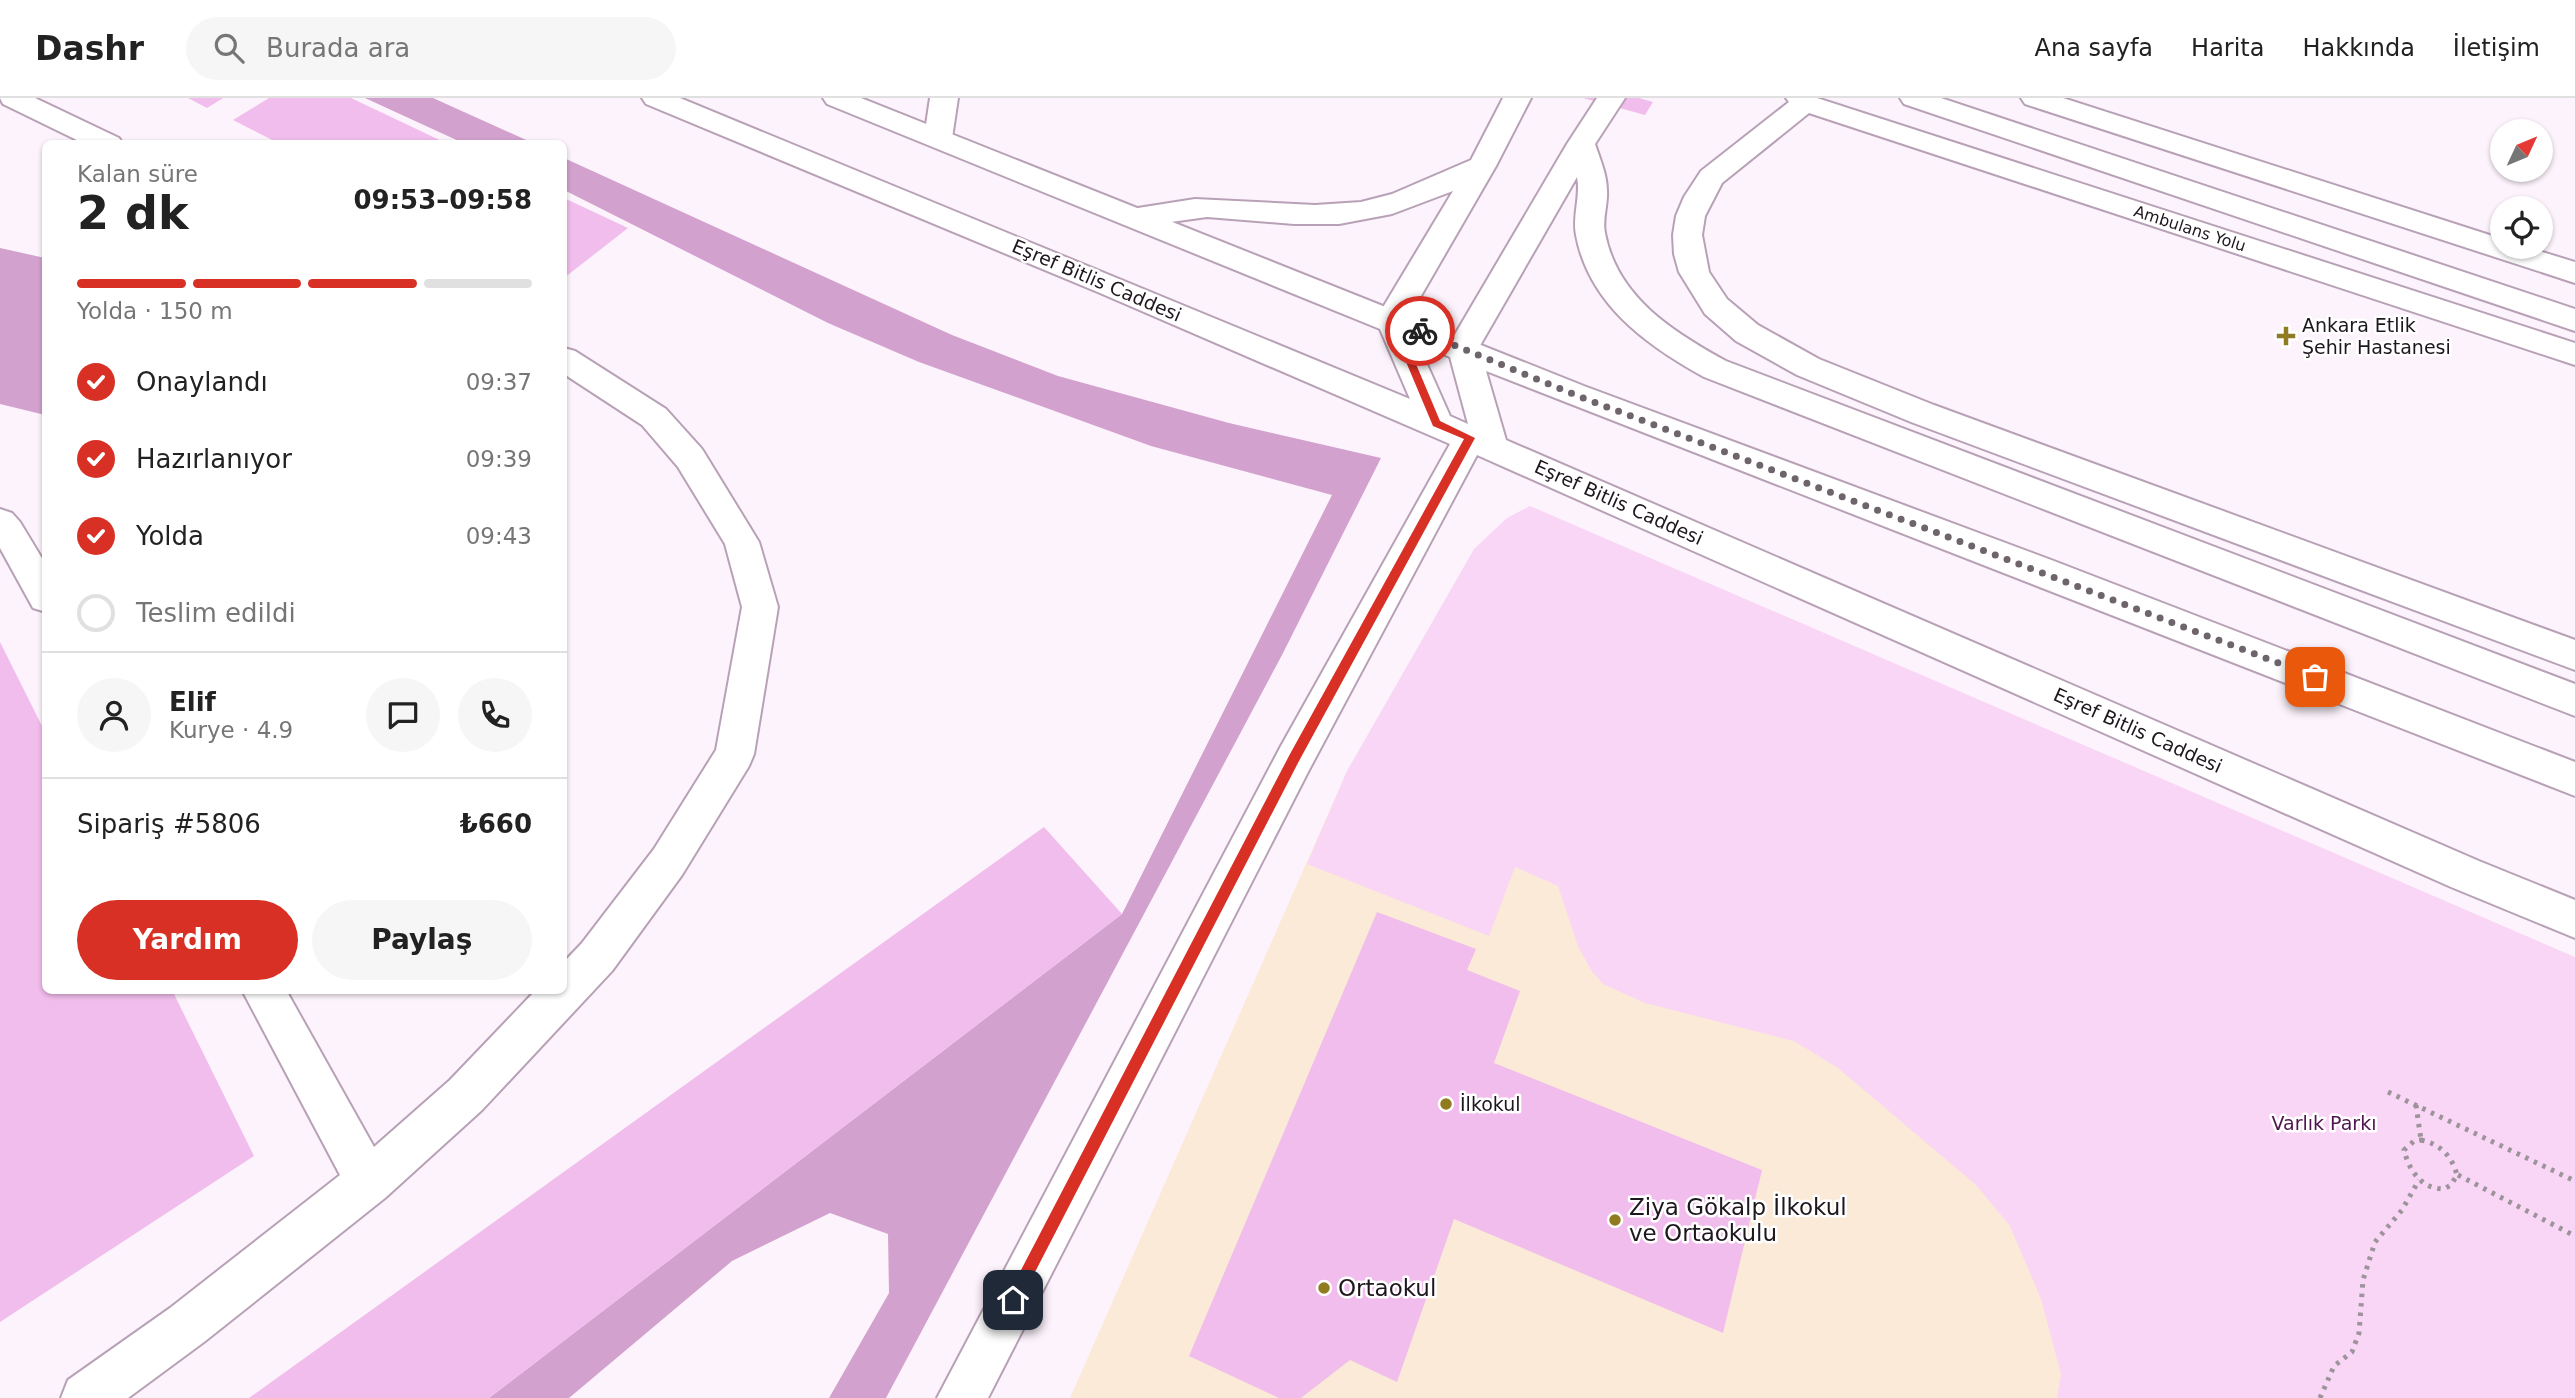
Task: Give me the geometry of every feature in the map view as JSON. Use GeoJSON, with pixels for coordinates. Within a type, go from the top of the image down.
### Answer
{"type":"FeatureCollection","features":[{"type":"Feature","properties":{"kind":"main road"},"geometry":{"type":"LineString","coordinates":[[13,98],[102,140]]}},
{"type":"Feature","properties":{"kind":"main road","name":"Eşref Bitlis Caddesi"},"geometry":{"type":"LineString","coordinates":[[656,98],[914,202],[1481,442],[2452,869],[2575,919]]}},
{"type":"Feature","properties":{"kind":"main road"},"geometry":{"type":"LineString","coordinates":[[837,98],[1573,394],[2066,581],[2575,779]]}},
{"type":"Feature","properties":{"kind":"main road"},"geometry":{"type":"LineString","coordinates":[[938,138],[944,98]]}},
{"type":"Feature","properties":{"kind":"main road"},"geometry":{"type":"LineString","coordinates":[[1392,319],[1482,166],[1517,98]]}},
{"type":"Feature","properties":{"kind":"main road"},"geometry":{"type":"LineString","coordinates":[[962,1398],[1294,758],[1481,442],[1463,348],[1581,144],[1611,98]]}},
{"type":"Feature","properties":{"kind":"main road"},"geometry":{"type":"LineString","coordinates":[[1914,98],[2575,320]]}},
{"type":"Feature","properties":{"kind":"main road"},"geometry":{"type":"LineString","coordinates":[[2035,98],[2575,273]]}},
{"type":"Feature","properties":{"kind":"main road","name":"Ambulans Yolu"},"geometry":{"type":"LineString","coordinates":[[2575,354],[1802,100],[1711,177],[1700,191],[1690,213],[1686,237],[1689,261],[1701,287],[1732,321],[1758,341],[1791,360],[1918,412],[2575,655]]}},
{"type":"Feature","properties":{"kind":"main road"},"geometry":{"type":"LineString","coordinates":[[1581,144],[1592,182],[1589,229],[1594,253],[1605,278],[1641,321],[1684,353],[1715,369],[2575,700]]}},
{"type":"Feature","properties":{"kind":"main road"},"geometry":{"type":"LineString","coordinates":[[1135,217],[1184,208],[1229,207],[1295,215],[1354,212],[1419,197],[1482,166]]}},
{"type":"Feature","properties":{"kind":"main road"},"geometry":{"type":"LineString","coordinates":[[1392,319],[1436,423]]}},
{"type":"Feature","properties":{"kind":"main road"},"geometry":{"type":"LineString","coordinates":[[567,361],[654,418],[690,458],[742,542],[760,607],[735,754],[668,862],[597,957],[567,989]]}},
{"type":"Feature","properties":{"kind":"main road"},"geometry":{"type":"LineString","coordinates":[[0,522],[8,531],[42,591]]}},
{"type":"Feature","properties":{"kind":"main road"},"geometry":{"type":"LineString","coordinates":[[265,994],[369,1182]]}},
{"type":"Feature","properties":{"kind":"main road"},"geometry":{"type":"LineString","coordinates":[[86,1398],[187,1325],[369,1182],[467,1095],[562,994]]}},
{"type":"Feature","properties":{"kind":"path"},"geometry":{"type":"LineString","coordinates":[[2388,1092],[2575,1181]]}},
{"type":"Feature","properties":{"kind":"path"},"geometry":{"type":"LineString","coordinates":[[2416,1105],[2421,1140]]}},
{"type":"Feature","properties":{"kind":"path"},"geometry":{"type":"LineString","coordinates":[[2457,1175],[2451,1186],[2444,1189],[2427,1186],[2406,1165],[2404,1150],[2414,1141],[2421,1140],[2438,1146],[2452,1159],[2457,1175],[2575,1236]]}},
{"type":"Feature","properties":{"kind":"path"},"geometry":{"type":"LineString","coordinates":[[2320,1398],[2334,1366],[2352,1352],[2359,1333],[2363,1280],[2375,1242],[2402,1210],[2419,1180]]}},
{"type":"Feature","properties":{"kind":"shaded area"},"geometry":{"type":"Polygon","coordinates":[[[365,98],[433,98],[526,140],[456,140],[365,98]]]}},
{"type":"Feature","properties":{"kind":"shaded area"},"geometry":{"type":"Polygon","coordinates":[[[567,159],[952,335],[1058,376],[1229,423],[1381,458],[1282,655],[886,1398],[829,1398],[889,1293],[888,1234],[830,1213],[732,1261],[569,1398],[489,1398],[1122,914],[1332,495],[1151,446],[919,362],[828,323],[567,192],[567,159]]]}},
{"type":"Feature","properties":{"kind":"shaded area"},"geometry":{"type":"Polygon","coordinates":[[[0,248],[42,257],[42,414],[0,404],[0,248]]]}},
{"type":"Feature","properties":{"kind":"shaded area","name":"Ziya Gökalp İlkokul ve Ortaokulu"},"geometry":{"type":"Polygon","coordinates":[[[1347,771],[1935,1041],[2225,1398],[1070,1398],[1347,771]]]}},
{"type":"Feature","properties":{"kind":"green space","name":"Varlık Parkı"},"geometry":{"type":"Polygon","coordinates":[[[1530,506],[2575,957],[2575,1398],[2057,1398],[2061,1374],[2041,1299],[2010,1226],[1976,1185],[1838,1068],[1794,1041],[1645,1003],[1603,984],[1591,970],[1578,946],[1558,886],[1515,867],[1489,936],[1307,864],[1347,771],[1474,549],[1507,518],[1530,506]]]}},
{"type":"Feature","properties":{"kind":"building"},"geometry":{"type":"Polygon","coordinates":[[[188,98],[223,98],[207,108],[188,98]]]}},
{"type":"Feature","properties":{"kind":"building"},"geometry":{"type":"Polygon","coordinates":[[[269,98],[351,98],[440,140],[272,140],[233,120],[269,98]]]}},
{"type":"Feature","properties":{"kind":"building"},"geometry":{"type":"Polygon","coordinates":[[[1583,98],[1639,98],[1653,102],[1645,115],[1583,98]]]}},
{"type":"Feature","properties":{"kind":"building"},"geometry":{"type":"Polygon","coordinates":[[[567,199],[628,228],[567,276],[567,199]]]}},
{"type":"Feature","properties":{"kind":"building"},"geometry":{"type":"Polygon","coordinates":[[[0,642],[42,726],[42,994],[174,994],[254,1156],[0,1322],[0,642]]]}},
{"type":"Feature","properties":{"kind":"building"},"geometry":{"type":"Polygon","coordinates":[[[1044,827],[1122,914],[489,1398],[249,1398],[1044,827]]]}},
{"type":"Feature","properties":{"kind":"building","name":"İlkokul"},"geometry":{"type":"Polygon","coordinates":[[[1377,912],[1476,949],[1467,970],[1520,991],[1494,1063],[1762,1170],[1723,1333],[1454,1219],[1397,1382],[1350,1360],[1301,1398],[1279,1398],[1189,1356],[1377,912]]]}},
{"type":"Feature","properties":{"kind":"way so far"},"geometry":{"type":"LineString","coordinates":[[1420,331],[1573,394],[2315,677]]}},
{"type":"Feature","properties":{"kind":"place","name":"Ankara Etlik Şehir Hastanesi"},"geometry":{"type":"Point","coordinates":[2286,336]}},
{"type":"Feature","properties":{"kind":"place","name":"İlkokul"},"geometry":{"type":"Point","coordinates":[1446,1104]}},
{"type":"Feature","properties":{"kind":"place","name":"Ziya Gökalp İlkokul ve Ortaokulu"},"geometry":{"type":"Point","coordinates":[1615,1220]}},
{"type":"Feature","properties":{"kind":"place","name":"Ortaokul"},"geometry":{"type":"Point","coordinates":[1324,1288]}},
{"type":"Feature","properties":{"kind":"route"},"geometry":{"type":"LineString","coordinates":[[1013,1300],[1294,758],[1470,438],[1436,423],[1392,319],[1420,331]]}}]}
